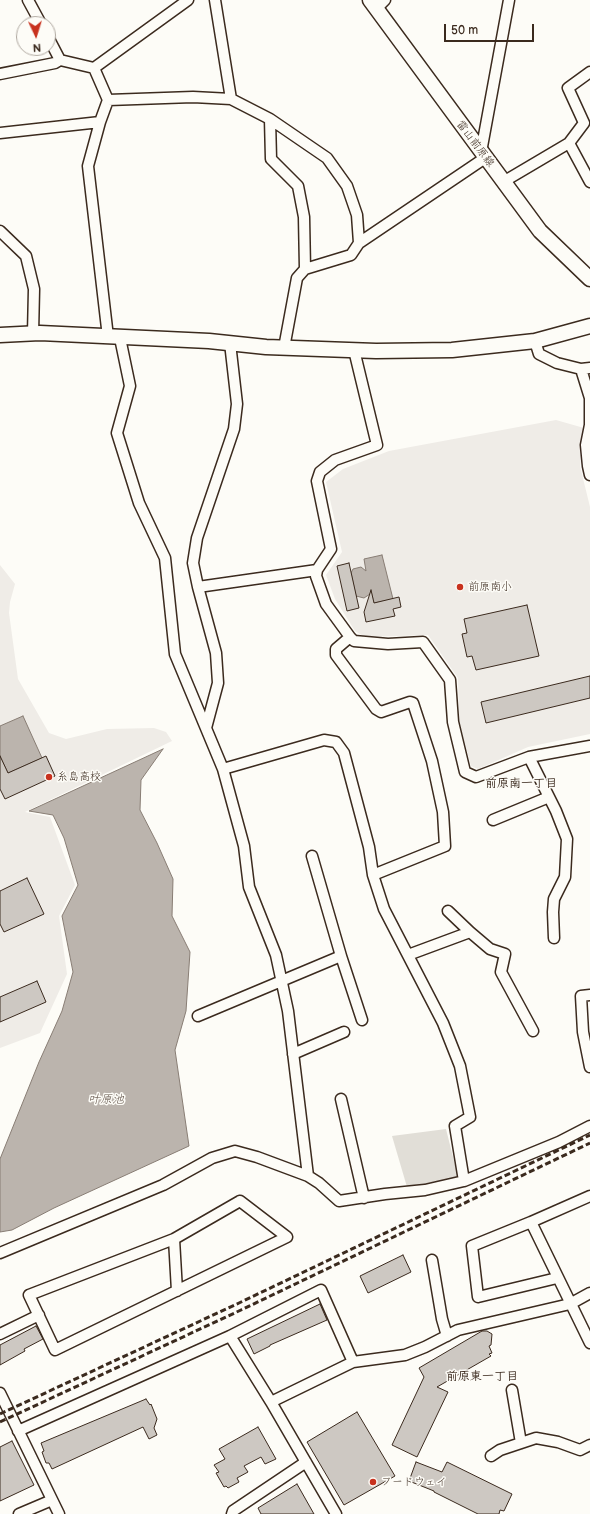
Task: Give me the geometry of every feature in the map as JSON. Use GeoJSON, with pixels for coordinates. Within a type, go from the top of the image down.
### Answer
{"type":"FeatureCollection","features":[{"type":"Feature","properties":{"kind":"street"},"geometry":{"type":"LineString","coordinates":[[28,0],[37,16]]}},
{"type":"Feature","properties":{"kind":"street"},"geometry":{"type":"LineString","coordinates":[[0,74],[55,63],[60,60],[94,68],[188,0]]}},
{"type":"Feature","properties":{"kind":"street"},"geometry":{"type":"LineString","coordinates":[[215,0],[231,99]]}},
{"type":"Feature","properties":{"kind":"street"},"geometry":{"type":"LineString","coordinates":[[284,348],[297,278],[305,269],[351,255],[359,243],[483,155],[509,0]]}},
{"type":"Feature","properties":{"kind":"street","name":"雷山前原線"},"geometry":{"type":"LineString","coordinates":[[377,3],[483,155],[540,231],[590,279]]}},
{"type":"Feature","properties":{"kind":"street"},"geometry":{"type":"LineString","coordinates":[[56,52],[60,60]]}},
{"type":"Feature","properties":{"kind":"street"},"geometry":{"type":"LineString","coordinates":[[94,68],[108,100],[100,122],[88,166],[114,337],[130,386],[117,433],[139,503],[164,558],[175,654],[223,769],[244,846],[249,887],[276,955],[288,1011],[308,1176]]}},
{"type":"Feature","properties":{"kind":"street"},"geometry":{"type":"LineString","coordinates":[[503,182],[569,144],[584,123],[568,88],[590,72]]}},
{"type":"Feature","properties":{"kind":"street"},"geometry":{"type":"LineString","coordinates":[[108,100],[193,97],[231,99],[270,118],[327,158],[349,193],[357,215],[359,243]]}},
{"type":"Feature","properties":{"kind":"street"},"geometry":{"type":"LineString","coordinates":[[270,118],[270,159],[298,186],[304,217],[305,269]]}},
{"type":"Feature","properties":{"kind":"street"},"geometry":{"type":"LineString","coordinates":[[0,133],[100,122]]}},
{"type":"Feature","properties":{"kind":"street"},"geometry":{"type":"LineString","coordinates":[[569,144],[590,182]]}},
{"type":"Feature","properties":{"kind":"street"},"geometry":{"type":"LineString","coordinates":[[0,231],[26,256],[34,288],[33,334]]}},
{"type":"Feature","properties":{"kind":"street"},"geometry":{"type":"LineString","coordinates":[[0,335],[33,334],[209,341],[284,348],[376,351],[452,350],[535,341],[590,326]]}},
{"type":"Feature","properties":{"kind":"street"},"geometry":{"type":"LineString","coordinates":[[535,341],[539,354],[557,363],[585,368],[590,398],[590,425],[586,446],[590,475]]}},
{"type":"Feature","properties":{"kind":"street"},"geometry":{"type":"LineString","coordinates":[[206,728],[218,684],[216,653],[193,563],[197,538],[234,429],[237,404],[230,343]]}},
{"type":"Feature","properties":{"kind":"street"},"geometry":{"type":"LineString","coordinates":[[354,350],[377,445],[335,460],[320,472],[317,481],[331,549],[317,570],[316,576],[326,604],[354,641],[361,643],[388,644],[423,642],[450,680],[453,722],[465,772],[476,777],[529,757],[590,746]]}},
{"type":"Feature","properties":{"kind":"street"},"geometry":{"type":"LineString","coordinates":[[198,587],[317,570]]}},
{"type":"Feature","properties":{"kind":"street"},"geometry":{"type":"LineString","coordinates":[[350,637],[336,649],[336,656],[376,709],[381,712],[410,702],[414,703],[432,761],[443,812],[445,846],[373,875]]}},
{"type":"Feature","properties":{"kind":"street"},"geometry":{"type":"LineString","coordinates":[[223,769],[324,740],[336,742],[344,752],[369,846],[373,875],[384,909],[443,1023],[460,1066],[470,1117],[455,1126],[464,1181]]}},
{"type":"Feature","properties":{"kind":"street"},"geometry":{"type":"LineString","coordinates":[[529,757],[549,797],[567,839],[566,877],[554,899],[554,938]]}},
{"type":"Feature","properties":{"kind":"street"},"geometry":{"type":"LineString","coordinates":[[493,820],[549,797]]}},
{"type":"Feature","properties":{"kind":"street"},"geometry":{"type":"LineString","coordinates":[[312,856],[341,956],[362,1020]]}},
{"type":"Feature","properties":{"kind":"street"},"geometry":{"type":"LineString","coordinates":[[448,911],[490,949],[505,954],[501,972],[533,1031]]}},
{"type":"Feature","properties":{"kind":"street"},"geometry":{"type":"LineString","coordinates":[[408,955],[470,932]]}},
{"type":"Feature","properties":{"kind":"street"},"geometry":{"type":"LineString","coordinates":[[198,1016],[341,956]]}},
{"type":"Feature","properties":{"kind":"street"},"geometry":{"type":"LineString","coordinates":[[590,995],[581,996],[582,1032],[590,1067]]}},
{"type":"Feature","properties":{"kind":"street"},"geometry":{"type":"LineString","coordinates":[[293,1054],[344,1032]]}},
{"type":"Feature","properties":{"kind":"street"},"geometry":{"type":"LineString","coordinates":[[341,1099],[364,1198]]}},
{"type":"Feature","properties":{"kind":"street"},"geometry":{"type":"LineString","coordinates":[[0,1253],[163,1185],[212,1158],[235,1151],[257,1156],[308,1176],[319,1183],[339,1202],[425,1190],[464,1181],[559,1142],[590,1126]]}},
{"type":"Feature","properties":{"kind":"street"},"geometry":{"type":"LineString","coordinates":[[557,1278],[478,1296],[472,1246],[590,1196]]}},
{"type":"Feature","properties":{"kind":"street"},"geometry":{"type":"LineString","coordinates":[[240,1201],[287,1237],[177,1291],[55,1350],[29,1295],[174,1239],[240,1201]]}},
{"type":"Feature","properties":{"kind":"street"},"geometry":{"type":"LineString","coordinates":[[530,1222],[590,1343]]}},
{"type":"Feature","properties":{"kind":"street"},"geometry":{"type":"LineString","coordinates":[[174,1239],[177,1291]]}},
{"type":"Feature","properties":{"kind":"street"},"geometry":{"type":"LineString","coordinates":[[432,1260],[442,1319],[447,1336]]}},
{"type":"Feature","properties":{"kind":"street"},"geometry":{"type":"LineString","coordinates":[[18,1431],[230,1336],[321,1290],[353,1362]]}},
{"type":"Feature","properties":{"kind":"street"},"geometry":{"type":"LineString","coordinates":[[271,1402],[353,1362],[405,1355],[425,1347],[458,1330],[570,1304],[590,1293]]}},
{"type":"Feature","properties":{"kind":"street"},"geometry":{"type":"LineString","coordinates":[[0,1334],[39,1315]]}},
{"type":"Feature","properties":{"kind":"street"},"geometry":{"type":"LineString","coordinates":[[230,1336],[271,1402],[336,1514]]}},
{"type":"Feature","properties":{"kind":"street"},"geometry":{"type":"LineString","coordinates":[[512,1390],[521,1443]]}},
{"type":"Feature","properties":{"kind":"street"},"geometry":{"type":"LineString","coordinates":[[0,1393],[59,1514]]}},
{"type":"Feature","properties":{"kind":"street"},"geometry":{"type":"LineString","coordinates":[[491,1456],[500,1450],[536,1438],[558,1442],[580,1450],[590,1445]]}},
{"type":"Feature","properties":{"kind":"street"},"geometry":{"type":"LineString","coordinates":[[232,1514],[233,1511],[306,1462]]}},
{"type":"Feature","properties":{"kind":"street"},"geometry":{"type":"LineString","coordinates":[[19,1514],[52,1500]]}},
{"type":"Feature","properties":{"kind":"shaded area","name":"前原南小"},"geometry":{"type":"Polygon","coordinates":[[[556,420],[584,428],[580,466],[590,507],[590,734],[528,747],[478,769],[471,766],[459,721],[458,678],[428,635],[365,637],[355,631],[335,599],[326,575],[342,552],[326,482],[343,469],[389,451],[556,420]]]}},
{"type":"Feature","properties":{"kind":"shaded area","name":"糸島高校"},"geometry":{"type":"Polygon","coordinates":[[[0,565],[15,584],[10,602],[9,613],[18,679],[49,733],[66,739],[107,729],[154,728],[166,732],[172,741],[25,812],[50,817],[75,885],[59,916],[67,974],[40,1033],[0,1048],[0,565]]]}},
{"type":"Feature","properties":{"kind":"shaded area"},"geometry":{"type":"Polygon","coordinates":[[[446,1129],[458,1177],[407,1187],[392,1136],[446,1129]]]}},
{"type":"Feature","properties":{"kind":"water"},"geometry":{"type":"Polygon","coordinates":[[[382,555],[393,599],[374,603],[371,591],[370,594],[364,598],[356,596],[351,573],[353,569],[361,567],[366,571],[364,559],[382,555]]]}},
{"type":"Feature","properties":{"kind":"water"},"geometry":{"type":"Polygon","coordinates":[[[23,716],[42,758],[8,773],[0,756],[0,726],[23,716]]]}},
{"type":"Feature","properties":{"kind":"water","name":"叶原池"},"geometry":{"type":"Polygon","coordinates":[[[163,749],[141,780],[140,810],[173,879],[172,916],[190,952],[186,1011],[175,1050],[189,1146],[54,1208],[12,1230],[0,1232],[0,1159],[39,1062],[62,1011],[73,972],[62,916],[78,885],[64,838],[53,815],[29,811],[163,749]]]}},
{"type":"Feature","properties":{"kind":"building"},"geometry":{"type":"Polygon","coordinates":[[[349,563],[359,608],[347,611],[337,566],[349,563]]]}},
{"type":"Feature","properties":{"kind":"building"},"geometry":{"type":"Polygon","coordinates":[[[371,590],[374,603],[399,597],[401,607],[393,609],[395,616],[366,622],[364,612],[371,590]]]}},
{"type":"Feature","properties":{"kind":"building"},"geometry":{"type":"Polygon","coordinates":[[[527,605],[539,656],[476,670],[472,656],[467,657],[462,634],[467,633],[464,619],[527,605]]]}},
{"type":"Feature","properties":{"kind":"building"},"geometry":{"type":"Polygon","coordinates":[[[590,676],[590,698],[486,723],[481,702],[590,676]]]}},
{"type":"Feature","properties":{"kind":"building"},"geometry":{"type":"Polygon","coordinates":[[[0,756],[8,773],[46,756],[55,776],[5,799],[0,789],[0,756]]]}},
{"type":"Feature","properties":{"kind":"building"},"geometry":{"type":"Polygon","coordinates":[[[27,878],[44,914],[4,932],[0,924],[0,891],[27,878]]]}},
{"type":"Feature","properties":{"kind":"building"},"geometry":{"type":"Polygon","coordinates":[[[37,981],[46,1002],[0,1022],[0,997],[37,981]]]}},
{"type":"Feature","properties":{"kind":"building"},"geometry":{"type":"Polygon","coordinates":[[[403,1255],[411,1272],[368,1293],[360,1276],[403,1255]]]}},
{"type":"Feature","properties":{"kind":"building"},"geometry":{"type":"Polygon","coordinates":[[[320,1304],[327,1320],[270,1345],[254,1354],[247,1339],[320,1304]]]}},
{"type":"Feature","properties":{"kind":"building"},"geometry":{"type":"Polygon","coordinates":[[[36,1326],[43,1339],[24,1349],[25,1351],[0,1365],[0,1345],[36,1326]]]}},
{"type":"Feature","properties":{"kind":"building"},"geometry":{"type":"Polygon","coordinates":[[[482,1331],[487,1331],[492,1334],[491,1345],[489,1346],[492,1353],[489,1354],[491,1356],[437,1387],[448,1392],[417,1457],[392,1445],[424,1377],[419,1368],[482,1331]]]}},
{"type":"Feature","properties":{"kind":"building"},"geometry":{"type":"Polygon","coordinates":[[[146,1399],[150,1405],[151,1404],[157,1419],[154,1428],[157,1435],[149,1439],[143,1427],[52,1469],[49,1463],[46,1463],[42,1452],[44,1451],[41,1443],[146,1399]]]}},
{"type":"Feature","properties":{"kind":"building"},"geometry":{"type":"Polygon","coordinates":[[[357,1412],[395,1476],[344,1505],[307,1442],[357,1412]]]}},
{"type":"Feature","properties":{"kind":"building"},"geometry":{"type":"Polygon","coordinates":[[[258,1427],[276,1459],[265,1464],[261,1457],[244,1466],[248,1472],[237,1478],[239,1482],[228,1488],[226,1486],[224,1487],[216,1473],[219,1472],[214,1465],[225,1459],[219,1449],[258,1427]]]}},
{"type":"Feature","properties":{"kind":"building"},"geometry":{"type":"Polygon","coordinates":[[[12,1441],[34,1485],[0,1501],[0,1447],[12,1441]]]}},
{"type":"Feature","properties":{"kind":"building"},"geometry":{"type":"Polygon","coordinates":[[[416,1462],[442,1472],[447,1462],[512,1494],[504,1511],[500,1510],[499,1514],[478,1514],[434,1491],[409,1481],[416,1462]]]}},
{"type":"Feature","properties":{"kind":"building"},"geometry":{"type":"Polygon","coordinates":[[[297,1484],[314,1514],[261,1514],[258,1508],[297,1484]]]}},
{"type":"Feature","properties":{"kind":"railway"},"geometry":{"type":"LineString","coordinates":[[0,1414],[239,1303],[590,1135]]}},
{"type":"Feature","properties":{"kind":"railway"},"geometry":{"type":"LineString","coordinates":[[0,1422],[241,1310],[590,1143]]}},
{"type":"Feature","properties":{"kind":"place","name":"前原南小"},"geometry":{"type":"Point","coordinates":[460,587]}},
{"type":"Feature","properties":{"kind":"place","name":"糸島高校"},"geometry":{"type":"Point","coordinates":[49,777]}},
{"type":"Feature","properties":{"kind":"place","name":"フードウェイ"},"geometry":{"type":"Point","coordinates":[373,1482]}},
{"type":"Feature","properties":{"kind":"district","name":"前原南一丁目"},"geometry":{"type":"Point","coordinates":[521,784]}},
{"type":"Feature","properties":{"kind":"district","name":"前原東一丁目"},"geometry":{"type":"Point","coordinates":[482,1377]}}]}
